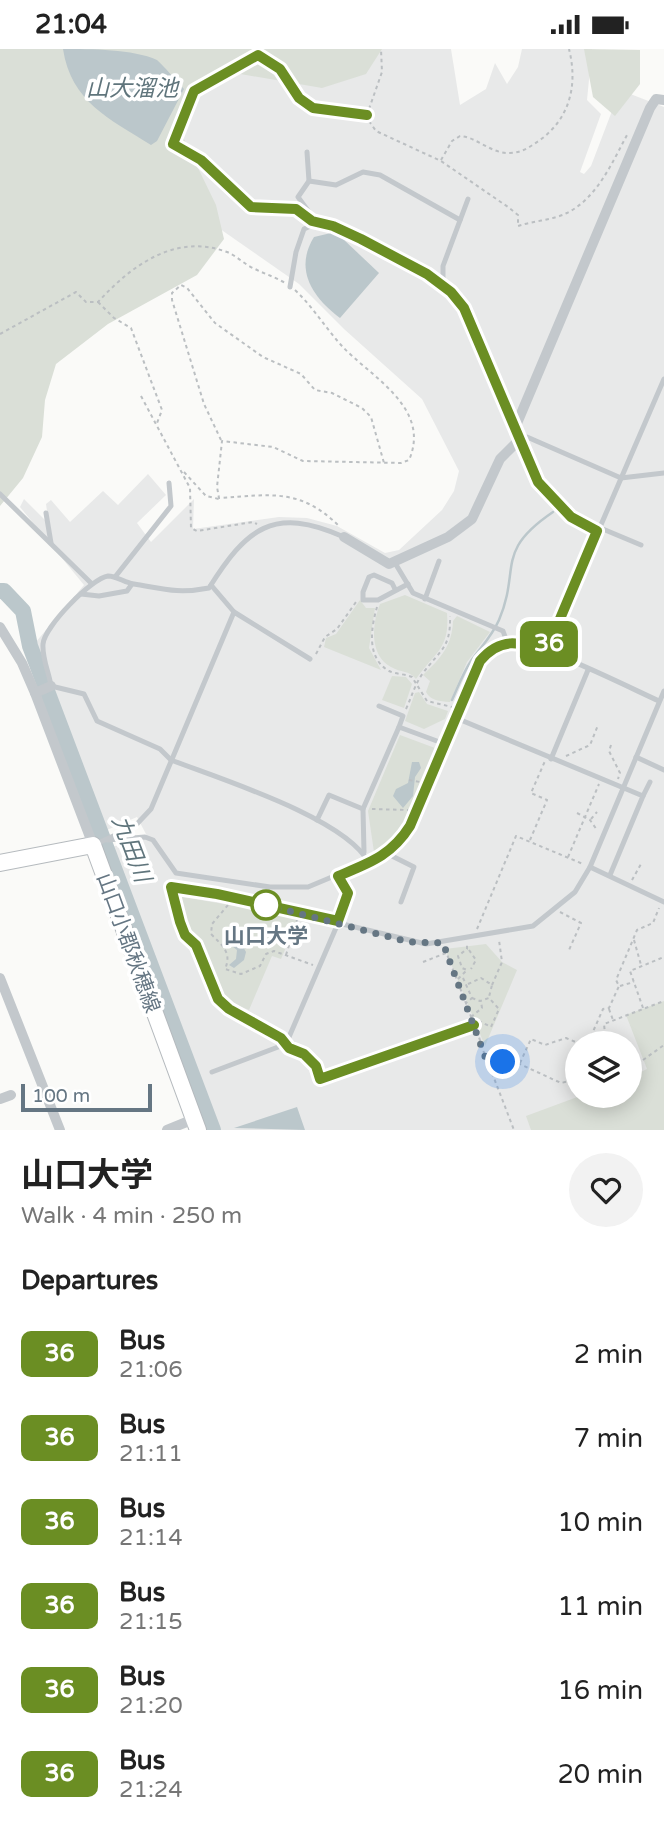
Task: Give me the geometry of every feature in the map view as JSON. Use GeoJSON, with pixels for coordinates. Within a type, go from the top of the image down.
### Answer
{"type":"FeatureCollection","features":[{"type":"Feature","properties":{"kind":"main road","name":"山口小郡秋穂線"},"geometry":{"type":"LineString","coordinates":[[0,863],[100,843],[196,1125]]}},
{"type":"Feature","properties":{"kind":"street"},"geometry":{"type":"LineString","coordinates":[[514,428],[650,108],[656,99],[664,100]]}},
{"type":"Feature","properties":{"kind":"street"},"geometry":{"type":"LineString","coordinates":[[394,256],[443,286],[464,308],[532,472]]}},
{"type":"Feature","properties":{"kind":"street"},"geometry":{"type":"LineString","coordinates":[[344,537],[383,561],[395,563],[459,531],[472,519],[500,459],[518,441]]}},
{"type":"Feature","properties":{"kind":"street"},"geometry":{"type":"LineString","coordinates":[[0,627],[35,693],[100,843]]}},
{"type":"Feature","properties":{"kind":"street"},"geometry":{"type":"LineString","coordinates":[[35,693],[51,686]]}},
{"type":"Feature","properties":{"kind":"street"},"geometry":{"type":"LineString","coordinates":[[0,978],[60,1130]]}},
{"type":"Feature","properties":{"kind":"street"},"geometry":{"type":"LineString","coordinates":[[167,1130],[196,1125]]}},
{"type":"Feature","properties":{"kind":"lane"},"geometry":{"type":"LineString","coordinates":[[367,115],[313,108],[299,98],[280,69],[258,55],[194,91],[173,144],[201,160],[251,207],[296,209],[317,223],[333,226],[394,256]]}},
{"type":"Feature","properties":{"kind":"lane"},"geometry":{"type":"LineString","coordinates":[[307,152],[309,181],[298,197],[317,223]]}},
{"type":"Feature","properties":{"kind":"lane"},"geometry":{"type":"LineString","coordinates":[[309,181],[336,185],[363,172],[380,175],[460,220]]}},
{"type":"Feature","properties":{"kind":"lane"},"geometry":{"type":"LineString","coordinates":[[443,286],[443,266],[468,199]]}},
{"type":"Feature","properties":{"kind":"lane"},"geometry":{"type":"LineString","coordinates":[[290,287],[304,229],[317,223]]}},
{"type":"Feature","properties":{"kind":"lane"},"geometry":{"type":"LineString","coordinates":[[546,652],[664,379]]}},
{"type":"Feature","properties":{"kind":"lane"},"geometry":{"type":"LineString","coordinates":[[518,441],[527,437],[621,478],[664,473]]}},
{"type":"Feature","properties":{"kind":"lane"},"geometry":{"type":"LineString","coordinates":[[532,472],[552,500],[571,517],[641,545]]}},
{"type":"Feature","properties":{"kind":"lane"},"geometry":{"type":"LineString","coordinates":[[115,577],[172,506],[173,493],[169,483]]}},
{"type":"Feature","properties":{"kind":"lane"},"geometry":{"type":"LineString","coordinates":[[1,494],[91,583]]}},
{"type":"Feature","properties":{"kind":"lane"},"geometry":{"type":"LineString","coordinates":[[46,513],[51,543]]}},
{"type":"Feature","properties":{"kind":"lane"},"geometry":{"type":"LineString","coordinates":[[344,537],[302,523],[288,522],[264,528],[244,540],[228,556],[209,588],[178,594],[132,584],[115,577],[95,579],[45,633],[43,657],[51,686],[84,694],[97,721],[160,748],[171,760],[339,830],[364,852]]}},
{"type":"Feature","properties":{"kind":"lane"},"geometry":{"type":"LineString","coordinates":[[425,599],[439,561]]}},
{"type":"Feature","properties":{"kind":"lane"},"geometry":{"type":"LineString","coordinates":[[395,563],[413,593],[503,631],[507,642]]}},
{"type":"Feature","properties":{"kind":"lane"},"geometry":{"type":"LineString","coordinates":[[395,589],[392,583],[374,575],[369,577],[363,600],[379,600],[408,584]]}},
{"type":"Feature","properties":{"kind":"lane"},"geometry":{"type":"LineString","coordinates":[[81,594],[99,596],[127,591],[132,584]]}},
{"type":"Feature","properties":{"kind":"lane"},"geometry":{"type":"LineString","coordinates":[[211,585],[234,612],[310,659]]}},
{"type":"Feature","properties":{"kind":"lane"},"geometry":{"type":"LineString","coordinates":[[100,843],[144,819],[151,810],[234,612]]}},
{"type":"Feature","properties":{"kind":"lane"},"geometry":{"type":"LineString","coordinates":[[100,843],[145,837],[159,846],[176,873],[287,889],[308,887],[369,863],[398,845],[416,811],[480,661],[495,646],[507,642],[522,643],[546,652],[660,701]]}},
{"type":"Feature","properties":{"kind":"lane"},"geometry":{"type":"LineString","coordinates":[[549,758],[588,670]]}},
{"type":"Feature","properties":{"kind":"lane"},"geometry":{"type":"LineString","coordinates":[[474,1025],[320,1079],[316,1066],[304,1054],[218,999],[196,945],[185,935],[171,887],[299,912],[426,944],[533,926],[575,892],[590,867],[664,691]]}},
{"type":"Feature","properties":{"kind":"lane"},"geometry":{"type":"LineString","coordinates":[[369,863],[364,852],[363,809],[403,716],[379,706]]}},
{"type":"Feature","properties":{"kind":"lane"},"geometry":{"type":"LineString","coordinates":[[456,718],[643,796]]}},
{"type":"Feature","properties":{"kind":"lane"},"geometry":{"type":"LineString","coordinates":[[399,727],[444,744]]}},
{"type":"Feature","properties":{"kind":"lane"},"geometry":{"type":"LineString","coordinates":[[636,757],[664,770]]}},
{"type":"Feature","properties":{"kind":"lane"},"geometry":{"type":"LineString","coordinates":[[610,875],[649,782]]}},
{"type":"Feature","properties":{"kind":"lane"},"geometry":{"type":"LineString","coordinates":[[317,820],[329,795],[363,809]]}},
{"type":"Feature","properties":{"kind":"lane"},"geometry":{"type":"LineString","coordinates":[[386,853],[414,867],[401,902]]}},
{"type":"Feature","properties":{"kind":"lane"},"geometry":{"type":"LineString","coordinates":[[590,867],[663,901]]}},
{"type":"Feature","properties":{"kind":"lane"},"geometry":{"type":"LineString","coordinates":[[212,1072],[286,1044],[348,893],[338,876]]}},
{"type":"Feature","properties":{"kind":"path"},"geometry":{"type":"LineString","coordinates":[[382,49],[382,72],[367,115],[376,131],[441,161],[517,215],[518,226],[564,215],[583,203],[601,182],[631,128]]}},
{"type":"Feature","properties":{"kind":"path"},"geometry":{"type":"LineString","coordinates":[[441,161],[452,141],[460,135],[493,150],[510,153],[526,150],[557,127],[570,102],[569,49]]}},
{"type":"Feature","properties":{"kind":"path"},"geometry":{"type":"LineString","coordinates":[[0,334],[76,292],[86,302],[98,302],[131,272],[183,245],[209,246],[231,253],[251,268],[290,287],[341,345],[388,386],[404,408],[412,431],[412,455],[409,460],[401,463],[303,461],[273,447],[222,441]]}},
{"type":"Feature","properties":{"kind":"path"},"geometry":{"type":"LineString","coordinates":[[219,498],[217,487],[222,441],[204,404],[172,300],[172,293],[181,285],[187,288],[215,323],[263,357],[301,374],[316,390],[332,393],[362,408],[371,417],[384,463]]}},
{"type":"Feature","properties":{"kind":"path"},"geometry":{"type":"LineString","coordinates":[[98,302],[114,318],[131,328],[162,410],[157,424]]}},
{"type":"Feature","properties":{"kind":"path"},"geometry":{"type":"LineString","coordinates":[[141,396],[190,488],[190,524],[194,530],[253,521],[264,528]]}},
{"type":"Feature","properties":{"kind":"path"},"geometry":{"type":"LineString","coordinates":[[183,471],[210,499],[281,494],[308,505],[340,526],[344,537]]}},
{"type":"Feature","properties":{"kind":"path"},"geometry":{"type":"LineString","coordinates":[[310,659],[325,637],[332,635],[354,608],[363,592]]}},
{"type":"Feature","properties":{"kind":"path"},"geometry":{"type":"LineString","coordinates":[[379,600],[372,633],[376,658],[391,672],[403,674],[417,682],[427,701],[459,710]]}},
{"type":"Feature","properties":{"kind":"path"},"geometry":{"type":"LineString","coordinates":[[403,716],[417,682],[443,653],[451,635],[450,610]]}},
{"type":"Feature","properties":{"kind":"path"},"geometry":{"type":"LineString","coordinates":[[560,763],[565,757],[590,745],[598,725]]}},
{"type":"Feature","properties":{"kind":"path"},"geometry":{"type":"LineString","coordinates":[[611,745],[609,751],[620,773],[616,786]]}},
{"type":"Feature","properties":{"kind":"path"},"geometry":{"type":"LineString","coordinates":[[529,842],[547,800],[531,793],[549,758]]}},
{"type":"Feature","properties":{"kind":"path"},"geometry":{"type":"LineString","coordinates":[[409,780],[415,780]]}},
{"type":"Feature","properties":{"kind":"path"},"geometry":{"type":"LineString","coordinates":[[568,858],[601,780]]}},
{"type":"Feature","properties":{"kind":"path"},"geometry":{"type":"LineString","coordinates":[[363,809],[416,811]]}},
{"type":"Feature","properties":{"kind":"path"},"geometry":{"type":"LineString","coordinates":[[590,820],[597,812]]}},
{"type":"Feature","properties":{"kind":"path"},"geometry":{"type":"LineString","coordinates":[[577,813],[605,833]]}},
{"type":"Feature","properties":{"kind":"path"},"geometry":{"type":"LineString","coordinates":[[477,937],[477,925],[516,836],[590,867]]}},
{"type":"Feature","properties":{"kind":"path"},"geometry":{"type":"LineString","coordinates":[[630,884],[641,864]]}},
{"type":"Feature","properties":{"kind":"path"},"geometry":{"type":"LineString","coordinates":[[228,897],[224,913],[212,924],[211,935],[227,952],[229,959],[225,969],[241,974],[260,966],[266,954],[274,951],[319,966]]}},
{"type":"Feature","properties":{"kind":"path"},"geometry":{"type":"LineString","coordinates":[[619,986],[616,980],[637,930],[653,923],[663,901]]}},
{"type":"Feature","properties":{"kind":"path"},"geometry":{"type":"LineString","coordinates":[[555,910],[581,923],[569,950]]}},
{"type":"Feature","properties":{"kind":"path"},"geometry":{"type":"LineString","coordinates":[[286,955],[299,912]]}},
{"type":"Feature","properties":{"kind":"path"},"geometry":{"type":"LineString","coordinates":[[489,998],[502,962],[500,933]]}},
{"type":"Feature","properties":{"kind":"path"},"geometry":{"type":"LineString","coordinates":[[457,980],[462,978],[476,960],[467,949],[466,939]]}},
{"type":"Feature","properties":{"kind":"path"},"geometry":{"type":"LineString","coordinates":[[634,939],[642,966]]}},
{"type":"Feature","properties":{"kind":"path"},"geometry":{"type":"LineString","coordinates":[[443,943],[514,1130]]}},
{"type":"Feature","properties":{"kind":"path"},"geometry":{"type":"LineString","coordinates":[[426,944],[423,962],[446,953]]}},
{"type":"Feature","properties":{"kind":"path"},"geometry":{"type":"LineString","coordinates":[[467,949],[458,956],[462,968],[469,970],[475,979]]}},
{"type":"Feature","properties":{"kind":"path"},"geometry":{"type":"LineString","coordinates":[[643,1009],[630,971],[664,957]]}},
{"type":"Feature","properties":{"kind":"path"},"geometry":{"type":"LineString","coordinates":[[462,978],[468,984]]}},
{"type":"Feature","properties":{"kind":"path"},"geometry":{"type":"LineString","coordinates":[[489,998],[481,1001],[472,998],[467,989],[468,984],[481,978],[492,985]]}},
{"type":"Feature","properties":{"kind":"path"},"geometry":{"type":"LineString","coordinates":[[619,986],[634,982]]}},
{"type":"Feature","properties":{"kind":"path"},"geometry":{"type":"LineString","coordinates":[[613,1020],[609,1008],[619,986]]}},
{"type":"Feature","properties":{"kind":"path"},"geometry":{"type":"LineString","coordinates":[[466,1003],[472,998]]}},
{"type":"Feature","properties":{"kind":"path"},"geometry":{"type":"LineString","coordinates":[[471,1017],[491,1027],[499,1009],[489,998]]}},
{"type":"Feature","properties":{"kind":"path"},"geometry":{"type":"LineString","coordinates":[[471,1017],[482,1008],[481,1001]]}},
{"type":"Feature","properties":{"kind":"path"},"geometry":{"type":"LineString","coordinates":[[604,1031],[604,1024],[664,1001]]}},
{"type":"Feature","properties":{"kind":"path"},"geometry":{"type":"LineString","coordinates":[[593,1031],[603,1009],[609,1008]]}},
{"type":"Feature","properties":{"kind":"path"},"geometry":{"type":"LineString","coordinates":[[520,1064],[531,1039],[545,1045],[565,1038]]}},
{"type":"Feature","properties":{"kind":"path"},"geometry":{"type":"LineString","coordinates":[[643,1060],[664,1045]]}},
{"type":"Feature","properties":{"kind":"path"},"geometry":{"type":"LineString","coordinates":[[486,1059],[495,1064],[511,1060],[561,1083],[565,1082]]}},
{"type":"Feature","properties":{"kind":"shaded area"},"geometry":{"type":"Polygon","coordinates":[[[0,49],[382,49],[366,74],[322,88],[229,72],[203,85],[183,137],[216,205],[224,239],[197,275],[108,324],[56,364],[45,400],[42,437],[23,478],[0,506],[0,49]]]}},
{"type":"Feature","properties":{"kind":"shaded area","name":"山口大学"},"geometry":{"type":"Polygon","coordinates":[[[33,49],[451,49],[460,105],[486,89],[495,63],[507,84],[518,67],[522,49],[592,49],[587,100],[601,114],[580,172],[584,174],[591,166],[620,90],[664,107],[664,1130],[219,1130],[112,847],[147,836],[137,817],[107,830],[55,704],[35,643],[84,585],[20,507],[24,499],[49,524],[46,504],[51,500],[70,522],[103,491],[118,505],[148,474],[166,495],[137,523],[151,542],[194,499],[193,529],[279,517],[307,518],[337,526],[385,553],[399,550],[442,510],[454,491],[459,471],[422,399],[344,329],[299,284],[213,224],[33,49]]]}},
{"type":"Feature","properties":{"kind":"shaded area"},"geometry":{"type":"Polygon","coordinates":[[[584,49],[640,50],[640,84],[615,116],[593,97],[584,49]]]}},
{"type":"Feature","properties":{"kind":"shaded area"},"geometry":{"type":"Polygon","coordinates":[[[405,595],[447,613],[444,643],[416,679],[384,662],[374,639],[380,604],[405,595]]]}},
{"type":"Feature","properties":{"kind":"shaded area"},"geometry":{"type":"Polygon","coordinates":[[[360,600],[366,608],[375,608],[369,648],[381,670],[324,647],[326,638],[336,634],[360,600]]]}},
{"type":"Feature","properties":{"kind":"shaded area"},"geometry":{"type":"Polygon","coordinates":[[[457,616],[490,632],[467,662],[450,702],[439,701],[426,692],[430,681],[423,675],[444,651],[457,616]]]}},
{"type":"Feature","properties":{"kind":"shaded area"},"geometry":{"type":"Polygon","coordinates":[[[392,676],[406,677],[412,684],[404,708],[382,700],[392,676]]]}},
{"type":"Feature","properties":{"kind":"shaded area"},"geometry":{"type":"Polygon","coordinates":[[[419,692],[427,704],[448,711],[445,719],[424,729],[405,721],[415,693],[419,692]]]}},
{"type":"Feature","properties":{"kind":"shaded area"},"geometry":{"type":"Polygon","coordinates":[[[400,735],[435,748],[406,822],[397,835],[374,852],[368,811],[400,735]]]}},
{"type":"Feature","properties":{"kind":"shaded area"},"geometry":{"type":"Polygon","coordinates":[[[177,896],[299,917],[281,959],[272,956],[249,1010],[222,999],[202,945],[186,925],[177,896]]]}},
{"type":"Feature","properties":{"kind":"shaded area"},"geometry":{"type":"Polygon","coordinates":[[[486,944],[502,962],[517,970],[485,1046],[445,949],[486,944]]]}},
{"type":"Feature","properties":{"kind":"shaded area"},"geometry":{"type":"Polygon","coordinates":[[[664,1001],[664,1130],[531,1130],[526,1116],[565,1102],[565,1108],[642,1108],[642,1071],[647,1069],[642,1056],[642,1031],[632,1031],[626,1015],[664,1001]]]}},
{"type":"Feature","properties":{"kind":"water","name":"山大溜池"},"geometry":{"type":"Polygon","coordinates":[[[63,49],[124,52],[157,60],[184,89],[157,141],[151,145],[95,107],[74,83],[63,49]]]}},
{"type":"Feature","properties":{"kind":"water"},"geometry":{"type":"Polygon","coordinates":[[[331,233],[342,238],[379,273],[340,318],[314,292],[306,271],[308,249],[314,237],[331,233]]]}},
{"type":"Feature","properties":{"kind":"water"},"geometry":{"type":"Polygon","coordinates":[[[412,762],[419,762],[421,768],[415,777],[413,796],[403,808],[393,796],[396,789],[408,783],[412,762]]]}},
{"type":"Feature","properties":{"kind":"water"},"geometry":{"type":"Polygon","coordinates":[[[229,933],[236,934],[246,952],[244,960],[234,968],[229,965],[236,959],[237,950],[223,939],[229,933]]]}},
{"type":"Feature","properties":{"kind":"water"},"geometry":{"type":"Polygon","coordinates":[[[297,1107],[305,1130],[234,1128],[297,1107]]]}},
{"type":"Feature","properties":{"kind":"waterway"},"geometry":{"type":"LineString","coordinates":[[452,700],[468,666],[499,620],[516,550],[523,538],[553,512]]}},
{"type":"Feature","properties":{"kind":"waterway","name":"九田川"},"geometry":{"type":"LineString","coordinates":[[0,591],[4,591],[23,611],[30,646],[213,1130]]}},
{"type":"Feature","properties":{"kind":"bus line","name":"36"},"geometry":{"type":"LineString","coordinates":[[367,115],[327,112],[313,108],[299,98],[280,69],[258,55],[194,91],[173,144],[201,160],[251,207],[296,209],[312,221],[333,226],[394,256],[427,274],[451,292],[464,308],[518,441],[538,482],[552,500],[571,517],[597,531],[546,652],[522,643],[507,642],[495,646],[480,661],[410,826],[398,845],[382,856],[338,876],[348,893],[338,921],[217,894],[171,887],[174,909],[185,935],[196,945],[218,999],[229,1009],[281,1038],[289,1048],[304,1054],[316,1066],[320,1079],[474,1025]]}},
{"type":"Feature","properties":{"kind":"place","name":"山口大学"},"geometry":{"type":"Point","coordinates":[266,905]}},
{"type":"Feature","properties":{"kind":"route"},"geometry":{"type":"LineString","coordinates":[[266,905],[338,921],[409,942],[443,943],[486,1059],[495,1064],[503,1062]]}}]}
